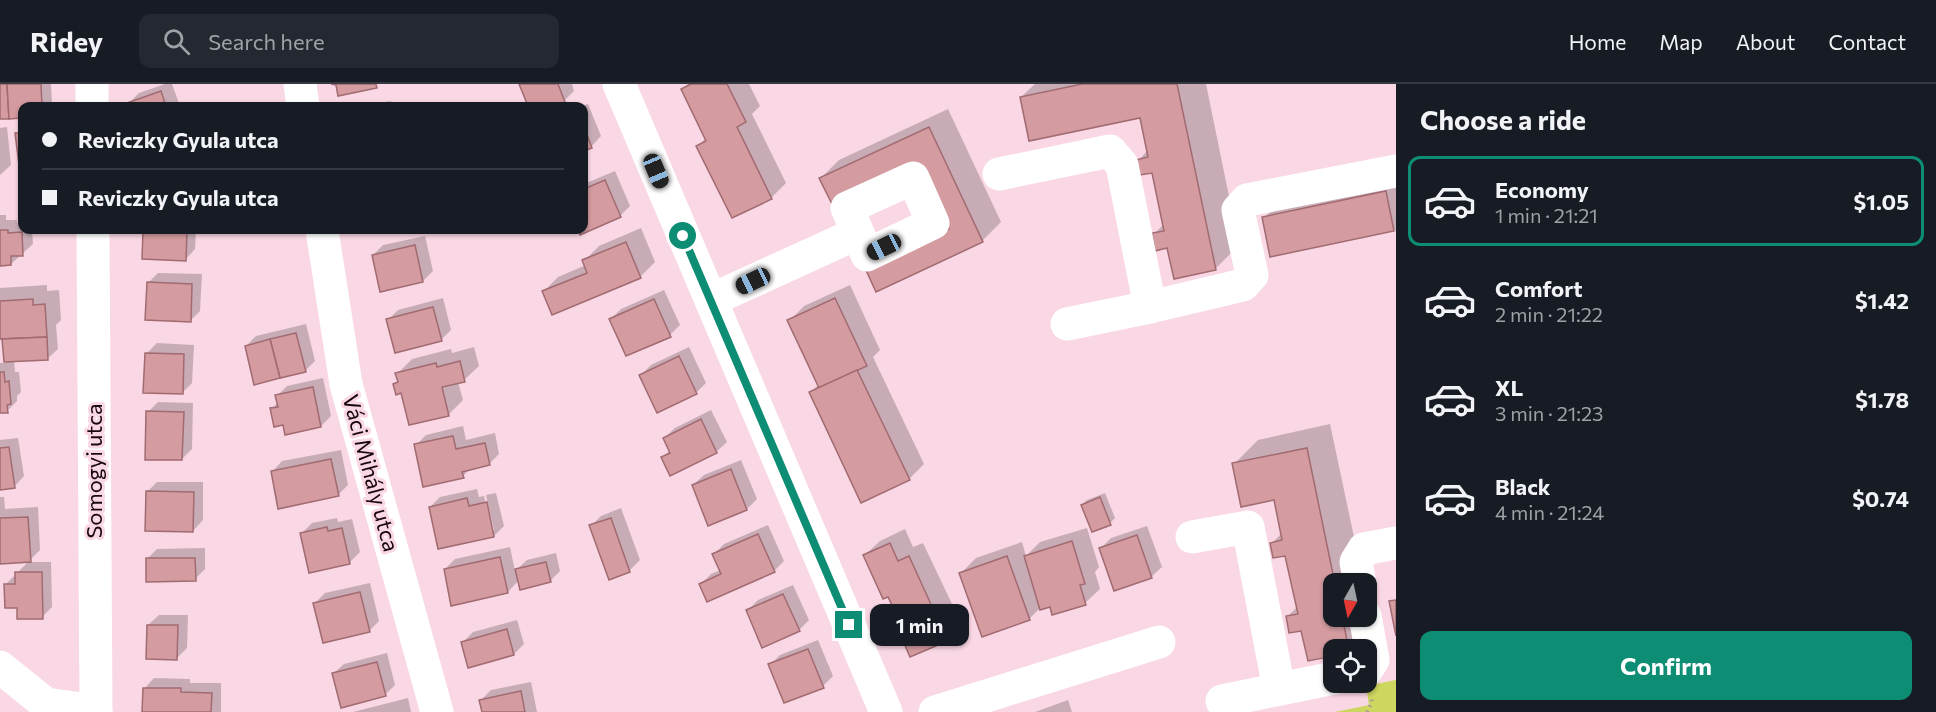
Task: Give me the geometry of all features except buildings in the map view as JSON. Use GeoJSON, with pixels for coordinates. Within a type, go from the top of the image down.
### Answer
{"type":"FeatureCollection","features":[{"type":"Feature","properties":{"kind":"street"},"geometry":{"type":"LineString","coordinates":[[92,84],[92,102]]}},
{"type":"Feature","properties":{"kind":"street"},"geometry":{"type":"LineString","coordinates":[[300,84],[302,102]]}},
{"type":"Feature","properties":{"kind":"street"},"geometry":{"type":"LineString","coordinates":[[619,84],[886,712]]}},
{"type":"Feature","properties":{"kind":"street"},"geometry":{"type":"LineString","coordinates":[[999,174],[1110,152],[1122,165],[1150,307]]}},
{"type":"Feature","properties":{"kind":"street"},"geometry":{"type":"LineString","coordinates":[[1066,324],[1243,285],[1252,276],[1238,210],[1247,200],[1396,171]]}},
{"type":"Feature","properties":{"kind":"street"},"geometry":{"type":"LineString","coordinates":[[711,300],[858,233]]}},
{"type":"Feature","properties":{"kind":"street","name":"Somogyi utca"},"geometry":{"type":"LineString","coordinates":[[93,234],[93,712]]}},
{"type":"Feature","properties":{"kind":"street","name":"Váci Mihály utca"},"geometry":{"type":"LineString","coordinates":[[323,234],[346,384],[437,712]]}},
{"type":"Feature","properties":{"kind":"street"},"geometry":{"type":"LineString","coordinates":[[1192,537],[1248,527],[1279,689]]}},
{"type":"Feature","properties":{"kind":"street"},"geometry":{"type":"LineString","coordinates":[[1358,573],[1356,562],[1364,549],[1396,543]]}},
{"type":"Feature","properties":{"kind":"street"},"geometry":{"type":"LineString","coordinates":[[935,712],[1159,642]]}},
{"type":"Feature","properties":{"kind":"street"},"geometry":{"type":"LineString","coordinates":[[0,667],[46,704],[93,712]]}},
{"type":"Feature","properties":{"kind":"street"},"geometry":{"type":"LineString","coordinates":[[1222,701],[1323,680]]}},
{"type":"Feature","properties":{"kind":"green space"},"geometry":{"type":"Polygon","coordinates":[[[1396,680],[1396,712],[1335,712],[1369,705],[1367,693],[1377,693],[1377,684],[1396,680]]]}},
{"type":"Feature","properties":{"kind":"route"},"geometry":{"type":"LineString","coordinates":[[683,236],[849,625]]}}]}
